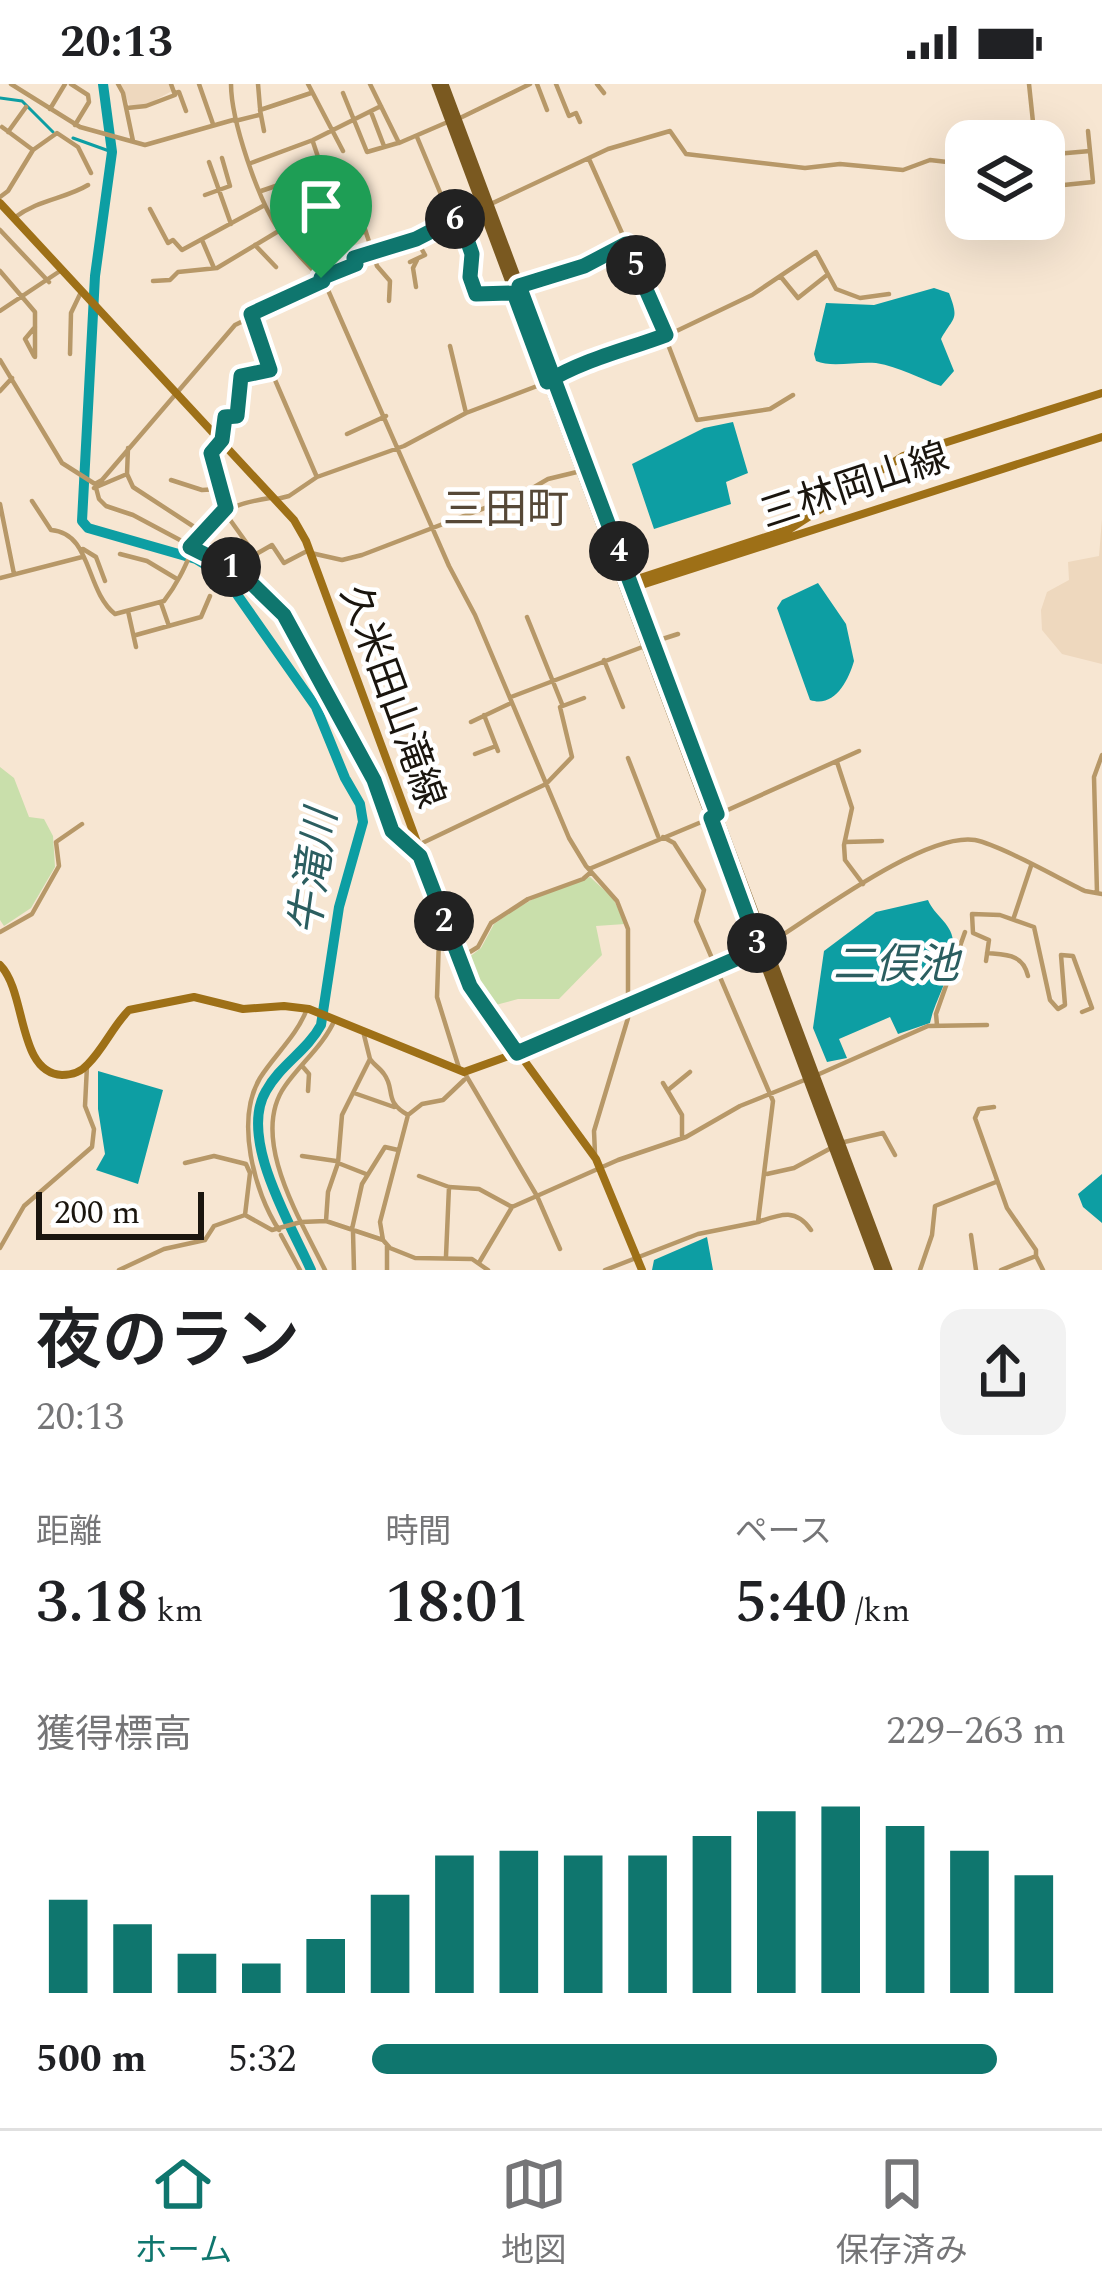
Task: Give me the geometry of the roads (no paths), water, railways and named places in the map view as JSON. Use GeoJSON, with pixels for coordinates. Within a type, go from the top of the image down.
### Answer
{"type":"FeatureCollection","features":[{"type":"Feature","properties":{"kind":"main road"},"geometry":{"type":"LineString","coordinates":[[440,84],[884,1270]]}},
{"type":"Feature","properties":{"kind":"main road"},"geometry":{"type":"LineString","coordinates":[[551,380],[581,471],[628,586]]}},
{"type":"Feature","properties":{"kind":"street"},"geometry":{"type":"LineString","coordinates":[[11,84],[74,124],[154,144],[311,94]]}},
{"type":"Feature","properties":{"kind":"street"},"geometry":{"type":"LineString","coordinates":[[23,92],[28,84]]}},
{"type":"Feature","properties":{"kind":"street"},"geometry":{"type":"LineString","coordinates":[[50,109],[68,84],[88,95],[68,137]]}},
{"type":"Feature","properties":{"kind":"street"},"geometry":{"type":"LineString","coordinates":[[118,84],[133,141]]}},
{"type":"Feature","properties":{"kind":"street"},"geometry":{"type":"LineString","coordinates":[[171,84],[175,94]]}},
{"type":"Feature","properties":{"kind":"street"},"geometry":{"type":"LineString","coordinates":[[199,84],[213,126]]}},
{"type":"Feature","properties":{"kind":"street"},"geometry":{"type":"LineString","coordinates":[[231,84],[235,120],[266,204],[281,233],[322,280],[577,852],[617,901],[628,929],[629,1006],[594,1131],[596,1160]]}},
{"type":"Feature","properties":{"kind":"street"},"geometry":{"type":"LineString","coordinates":[[258,84],[264,131]]}},
{"type":"Feature","properties":{"kind":"street"},"geometry":{"type":"LineString","coordinates":[[308,84],[343,151]]}},
{"type":"Feature","properties":{"kind":"street"},"geometry":{"type":"LineString","coordinates":[[370,84],[399,142]]}},
{"type":"Feature","properties":{"kind":"street"},"geometry":{"type":"LineString","coordinates":[[344,92],[367,152],[417,137],[534,84],[547,110]]}},
{"type":"Feature","properties":{"kind":"street"},"geometry":{"type":"LineString","coordinates":[[556,84],[569,116],[576,113],[580,122]]}},
{"type":"Feature","properties":{"kind":"street"},"geometry":{"type":"LineString","coordinates":[[597,84],[604,93]]}},
{"type":"Feature","properties":{"kind":"street"},"geometry":{"type":"LineString","coordinates":[[1029,84],[1033,120]]}},
{"type":"Feature","properties":{"kind":"street"},"geometry":{"type":"LineString","coordinates":[[127,108],[146,106],[179,92],[186,111]]}},
{"type":"Feature","properties":{"kind":"street"},"geometry":{"type":"LineString","coordinates":[[251,163],[313,140],[381,106]]}},
{"type":"Feature","properties":{"kind":"street"},"geometry":{"type":"LineString","coordinates":[[26,107],[5,130],[34,150]]}},
{"type":"Feature","properties":{"kind":"street"},"geometry":{"type":"LineString","coordinates":[[371,112],[384,146]]}},
{"type":"Feature","properties":{"kind":"street"},"geometry":{"type":"LineString","coordinates":[[354,258],[416,239],[608,149],[670,131],[686,154],[706,159],[903,170],[930,160],[945,162]]}},
{"type":"Feature","properties":{"kind":"street"},"geometry":{"type":"LineString","coordinates":[[1065,185],[1094,182],[1088,131]]}},
{"type":"Feature","properties":{"kind":"street"},"geometry":{"type":"LineString","coordinates":[[0,200],[34,150],[56,133],[78,147],[91,173]]}},
{"type":"Feature","properties":{"kind":"street"},"geometry":{"type":"LineString","coordinates":[[417,137],[454,220]]}},
{"type":"Feature","properties":{"kind":"street"},"geometry":{"type":"LineString","coordinates":[[313,140],[321,166],[303,171],[305,176],[320,201],[346,199],[360,214],[381,273],[390,281],[389,302]]}},
{"type":"Feature","properties":{"kind":"street"},"geometry":{"type":"LineString","coordinates":[[1065,153],[1090,151]]}},
{"type":"Feature","properties":{"kind":"street"},"geometry":{"type":"LineString","coordinates":[[205,195],[230,186],[222,158]]}},
{"type":"Feature","properties":{"kind":"street"},"geometry":{"type":"LineString","coordinates":[[589,159],[698,419],[770,409],[793,395]]}},
{"type":"Feature","properties":{"kind":"street"},"geometry":{"type":"LineString","coordinates":[[209,162],[231,224]]}},
{"type":"Feature","properties":{"kind":"street"},"geometry":{"type":"LineString","coordinates":[[261,191],[305,176]]}},
{"type":"Feature","properties":{"kind":"street"},"geometry":{"type":"LineString","coordinates":[[294,180],[309,229]]}},
{"type":"Feature","properties":{"kind":"street"},"geometry":{"type":"LineString","coordinates":[[14,218],[88,184]]}},
{"type":"Feature","properties":{"kind":"street","name":"久米田山滝線"},"geometry":{"type":"LineString","coordinates":[[0,200],[294,520],[470,986],[596,1160],[642,1270]]}},
{"type":"Feature","properties":{"kind":"street"},"geometry":{"type":"LineString","coordinates":[[149,209],[168,243],[173,240],[182,250],[266,204]]}},
{"type":"Feature","properties":{"kind":"street"},"geometry":{"type":"LineString","coordinates":[[153,281],[170,280],[178,272],[214,269],[281,233],[309,229],[355,212]]}},
{"type":"Feature","properties":{"kind":"street"},"geometry":{"type":"LineString","coordinates":[[454,220],[461,222],[472,254],[470,277],[476,294],[517,290],[584,266],[626,244]]}},
{"type":"Feature","properties":{"kind":"street"},"geometry":{"type":"LineString","coordinates":[[0,230],[49,282]]}},
{"type":"Feature","properties":{"kind":"street"},"geometry":{"type":"LineString","coordinates":[[94,485],[235,325],[356,264],[348,238],[364,232]]}},
{"type":"Feature","properties":{"kind":"street"},"geometry":{"type":"LineString","coordinates":[[416,239],[425,254],[414,261],[416,287]]}},
{"type":"Feature","properties":{"kind":"street"},"geometry":{"type":"LineString","coordinates":[[202,240],[214,269]]}},
{"type":"Feature","properties":{"kind":"street"},"geometry":{"type":"LineString","coordinates":[[255,245],[276,267]]}},
{"type":"Feature","properties":{"kind":"street"},"geometry":{"type":"LineString","coordinates":[[32,501],[51,530],[63,531],[83,553],[101,602],[115,614],[128,611],[161,603],[190,548],[224,509],[289,496],[317,478],[399,447],[466,413],[666,335],[752,295],[816,251],[836,289],[860,298],[890,294]]}},
{"type":"Feature","properties":{"kind":"street"},"geometry":{"type":"LineString","coordinates":[[0,310],[63,269]]}},
{"type":"Feature","properties":{"kind":"street"},"geometry":{"type":"LineString","coordinates":[[0,271],[35,312],[35,327]]}},
{"type":"Feature","properties":{"kind":"street"},"geometry":{"type":"LineString","coordinates":[[781,277],[798,298],[827,275]]}},
{"type":"Feature","properties":{"kind":"street"},"geometry":{"type":"LineString","coordinates":[[70,354],[71,313],[82,291]]}},
{"type":"Feature","properties":{"kind":"street"},"geometry":{"type":"LineString","coordinates":[[251,314],[317,478]]}},
{"type":"Feature","properties":{"kind":"street"},"geometry":{"type":"LineString","coordinates":[[449,350],[466,413]]}},
{"type":"Feature","properties":{"kind":"street"},"geometry":{"type":"LineString","coordinates":[[0,360],[62,463],[94,485],[106,506],[133,515],[240,572],[284,615],[374,780],[392,831],[418,851],[546,784],[572,757],[560,714],[562,704],[527,616]]}},
{"type":"Feature","properties":{"kind":"street"},"geometry":{"type":"LineString","coordinates":[[256,556],[224,509],[211,456],[225,417],[237,416],[241,376],[270,370]]}},
{"type":"Feature","properties":{"kind":"street"},"geometry":{"type":"LineString","coordinates":[[0,391],[12,378]]}},
{"type":"Feature","properties":{"kind":"street","name":"三林岡山線"},"geometry":{"type":"LineString","coordinates":[[628,586],[790,529],[904,456],[1102,393]]}},
{"type":"Feature","properties":{"kind":"street"},"geometry":{"type":"LineString","coordinates":[[347,434],[386,416]]}},
{"type":"Feature","properties":{"kind":"street","name":"三林岡山線"},"geometry":{"type":"LineString","coordinates":[[628,586],[1102,437]]}},
{"type":"Feature","properties":{"kind":"street"},"geometry":{"type":"LineString","coordinates":[[128,448],[127,474],[133,487],[202,532]]}},
{"type":"Feature","properties":{"kind":"street"},"geometry":{"type":"LineString","coordinates":[[240,572],[272,545],[284,563],[309,551],[342,560],[436,530],[548,479],[581,471]]}},
{"type":"Feature","properties":{"kind":"street"},"geometry":{"type":"LineString","coordinates":[[94,485],[127,474]]}},
{"type":"Feature","properties":{"kind":"street"},"geometry":{"type":"LineString","coordinates":[[171,480],[202,490],[219,488]]}},
{"type":"Feature","properties":{"kind":"street"},"geometry":{"type":"LineString","coordinates":[[0,504],[14,574]]}},
{"type":"Feature","properties":{"kind":"street"},"geometry":{"type":"LineString","coordinates":[[0,578],[83,553],[96,557],[105,581]]}},
{"type":"Feature","properties":{"kind":"street"},"geometry":{"type":"LineString","coordinates":[[120,554],[147,561],[177,579]]}},
{"type":"Feature","properties":{"kind":"street"},"geometry":{"type":"LineString","coordinates":[[136,635],[201,616],[210,596]]}},
{"type":"Feature","properties":{"kind":"street"},"geometry":{"type":"LineString","coordinates":[[161,603],[169,626]]}},
{"type":"Feature","properties":{"kind":"street"},"geometry":{"type":"LineString","coordinates":[[128,611],[136,647]]}},
{"type":"Feature","properties":{"kind":"street"},"geometry":{"type":"LineString","coordinates":[[471,722],[551,679],[678,634]]}},
{"type":"Feature","properties":{"kind":"street"},"geometry":{"type":"LineString","coordinates":[[604,660],[623,707]]}},
{"type":"Feature","properties":{"kind":"street"},"geometry":{"type":"LineString","coordinates":[[562,704],[584,698]]}},
{"type":"Feature","properties":{"kind":"street"},"geometry":{"type":"LineString","coordinates":[[475,754],[497,748],[484,716]]}},
{"type":"Feature","properties":{"kind":"street"},"geometry":{"type":"LineString","coordinates":[[458,958],[473,953],[491,923],[528,898],[583,879],[590,871],[661,838],[859,751]]}},
{"type":"Feature","properties":{"kind":"street"},"geometry":{"type":"LineString","coordinates":[[628,758],[661,838],[674,844],[704,890],[696,921],[774,1106],[758,1222]]}},
{"type":"Feature","properties":{"kind":"street"},"geometry":{"type":"LineString","coordinates":[[386,1270],[380,1222],[408,1114],[422,1104],[443,1100],[463,1074],[762,947],[935,843],[983,842],[1100,894],[1094,776],[1101,758]]}},
{"type":"Feature","properties":{"kind":"street"},"geometry":{"type":"LineString","coordinates":[[837,761],[852,808],[845,860],[863,884]]}},
{"type":"Feature","properties":{"kind":"street"},"geometry":{"type":"LineString","coordinates":[[0,932],[32,914],[59,866],[56,842],[82,824]]}},
{"type":"Feature","properties":{"kind":"street"},"geometry":{"type":"LineString","coordinates":[[845,842],[882,842]]}},
{"type":"Feature","properties":{"kind":"street"},"geometry":{"type":"LineString","coordinates":[[1013,919],[1031,866]]}},
{"type":"Feature","properties":{"kind":"street"},"geometry":{"type":"LineString","coordinates":[[440,910],[436,997],[463,1074],[538,1196],[560,1249]]}},
{"type":"Feature","properties":{"kind":"street"},"geometry":{"type":"LineString","coordinates":[[1028,976],[1015,956],[987,957],[989,940],[973,933],[972,914],[1013,919],[1037,931],[1046,985],[1058,1009],[1065,1005],[1061,955],[1073,956],[1092,1008],[1082,1012]]}},
{"type":"Feature","properties":{"kind":"street"},"geometry":{"type":"LineString","coordinates":[[937,1025],[936,1014],[965,932]]}},
{"type":"Feature","properties":{"kind":"street"},"geometry":{"type":"LineString","coordinates":[[0,965],[11,977],[30,1051],[37,1062],[59,1075],[87,1066],[121,1018],[143,1006],[201,997],[243,1009],[310,1010],[463,1074]]}},
{"type":"Feature","properties":{"kind":"street"},"geometry":{"type":"LineString","coordinates":[[300,1270],[269,1215],[259,1185],[249,1113],[257,1084],[310,1010]]}},
{"type":"Feature","properties":{"kind":"street"},"geometry":{"type":"LineString","coordinates":[[325,1270],[286,1190],[274,1132],[278,1099],[328,1035],[333,1018]]}},
{"type":"Feature","properties":{"kind":"street"},"geometry":{"type":"LineString","coordinates":[[480,1262],[512,1207],[618,1160],[682,1138],[740,1106],[900,1036],[937,1025],[987,1025]]}},
{"type":"Feature","properties":{"kind":"street"},"geometry":{"type":"LineString","coordinates":[[363,1029],[370,1059],[387,1076],[395,1108]]}},
{"type":"Feature","properties":{"kind":"street"},"geometry":{"type":"LineString","coordinates":[[326,1221],[342,1115],[370,1059]]}},
{"type":"Feature","properties":{"kind":"street"},"geometry":{"type":"LineString","coordinates":[[0,1248],[24,1206],[92,1148],[94,1130],[85,1106],[87,1066]]}},
{"type":"Feature","properties":{"kind":"street"},"geometry":{"type":"LineString","coordinates":[[303,1066],[309,1074],[308,1091]]}},
{"type":"Feature","properties":{"kind":"street"},"geometry":{"type":"LineString","coordinates":[[668,1090],[690,1072]]}},
{"type":"Feature","properties":{"kind":"street"},"geometry":{"type":"LineString","coordinates":[[663,1083],[682,1115],[682,1138]]}},
{"type":"Feature","properties":{"kind":"street"},"geometry":{"type":"LineString","coordinates":[[354,1093],[408,1114]]}},
{"type":"Feature","properties":{"kind":"street"},"geometry":{"type":"LineString","coordinates":[[994,1107],[979,1109],[975,1118],[996,1182],[1016,1224],[1034,1244],[1043,1270]]}},
{"type":"Feature","properties":{"kind":"street"},"geometry":{"type":"LineString","coordinates":[[767,1174],[794,1168],[837,1145],[883,1133],[895,1155]]}},
{"type":"Feature","properties":{"kind":"street"},"geometry":{"type":"LineString","coordinates":[[354,1270],[353,1232],[368,1175],[385,1148],[398,1150]]}},
{"type":"Feature","properties":{"kind":"street"},"geometry":{"type":"LineString","coordinates":[[185,1163],[214,1156],[246,1164],[250,1173],[245,1215]]}},
{"type":"Feature","properties":{"kind":"street"},"geometry":{"type":"LineString","coordinates":[[302,1156],[337,1162],[368,1175]]}},
{"type":"Feature","properties":{"kind":"street"},"geometry":{"type":"LineString","coordinates":[[419,1176],[449,1187],[478,1189],[512,1207]]}},
{"type":"Feature","properties":{"kind":"street"},"geometry":{"type":"LineString","coordinates":[[920,1270],[932,1235],[934,1206],[996,1182]]}},
{"type":"Feature","properties":{"kind":"street"},"geometry":{"type":"LineString","coordinates":[[446,1256],[449,1187]]}},
{"type":"Feature","properties":{"kind":"street"},"geometry":{"type":"LineString","coordinates":[[605,1270],[698,1234],[790,1213],[811,1230]]}},
{"type":"Feature","properties":{"kind":"street"},"geometry":{"type":"LineString","coordinates":[[245,1215],[261,1226],[282,1231],[300,1222],[326,1221],[418,1259],[466,1258],[488,1270]]}},
{"type":"Feature","properties":{"kind":"street"},"geometry":{"type":"LineString","coordinates":[[118,1270],[164,1249],[205,1240],[214,1226],[245,1215]]}},
{"type":"Feature","properties":{"kind":"street"},"geometry":{"type":"LineString","coordinates":[[971,1235],[976,1270]]}},
{"type":"Feature","properties":{"kind":"street"},"geometry":{"type":"LineString","coordinates":[[1001,1270],[1036,1256]]}},
{"type":"Feature","properties":{"kind":"street"},"geometry":{"type":"LineString","coordinates":[[464,1268],[466,1258]]}},
{"type":"Feature","properties":{"kind":"water"},"geometry":{"type":"Polygon","coordinates":[[[934,288],[949,293],[954,309],[941,339],[954,371],[941,386],[876,363],[816,361],[826,303],[874,305],[934,288]]]}},
{"type":"Feature","properties":{"kind":"water"},"geometry":{"type":"Polygon","coordinates":[[[733,422],[748,473],[726,482],[731,504],[654,529],[632,464],[704,428],[733,422]]]}},
{"type":"Feature","properties":{"kind":"water"},"geometry":{"type":"Polygon","coordinates":[[[818,583],[846,624],[854,661],[839,691],[819,701],[810,700],[777,608],[782,600],[818,583]]]}},
{"type":"Feature","properties":{"kind":"water","name":"二俣池"},"geometry":{"type":"Polygon","coordinates":[[[928,900],[953,940],[949,972],[930,1023],[898,1034],[890,1017],[839,1039],[847,1058],[827,1062],[813,1028],[824,951],[876,912],[928,900]]]}},
{"type":"Feature","properties":{"kind":"water"},"geometry":{"type":"Polygon","coordinates":[[[98,1071],[163,1090],[138,1184],[96,1170],[105,1154],[98,1071]]]}},
{"type":"Feature","properties":{"kind":"water"},"geometry":{"type":"Polygon","coordinates":[[[1102,1174],[1102,1223],[1083,1207],[1078,1194],[1102,1174]]]}},
{"type":"Feature","properties":{"kind":"water"},"geometry":{"type":"Polygon","coordinates":[[[707,1237],[713,1270],[652,1270],[654,1260],[707,1237]]]}},
{"type":"Feature","properties":{"kind":"waterway","name":"牛滝川"},"geometry":{"type":"LineString","coordinates":[[103,84],[112,152],[95,276],[82,521],[88,528],[196,559],[224,576],[316,707],[360,804],[363,822],[339,907],[321,1025],[272,1082],[259,1110],[258,1132],[270,1181],[311,1270]]}},
{"type":"Feature","properties":{"kind":"waterway"},"geometry":{"type":"LineString","coordinates":[[0,98],[22,101],[53,132]]}},
{"type":"Feature","properties":{"kind":"waterway"},"geometry":{"type":"LineString","coordinates":[[73,138],[112,152]]}},
{"type":"Feature","properties":{"kind":"district","name":"三田町"},"geometry":{"type":"Point","coordinates":[506,508]}}]}
